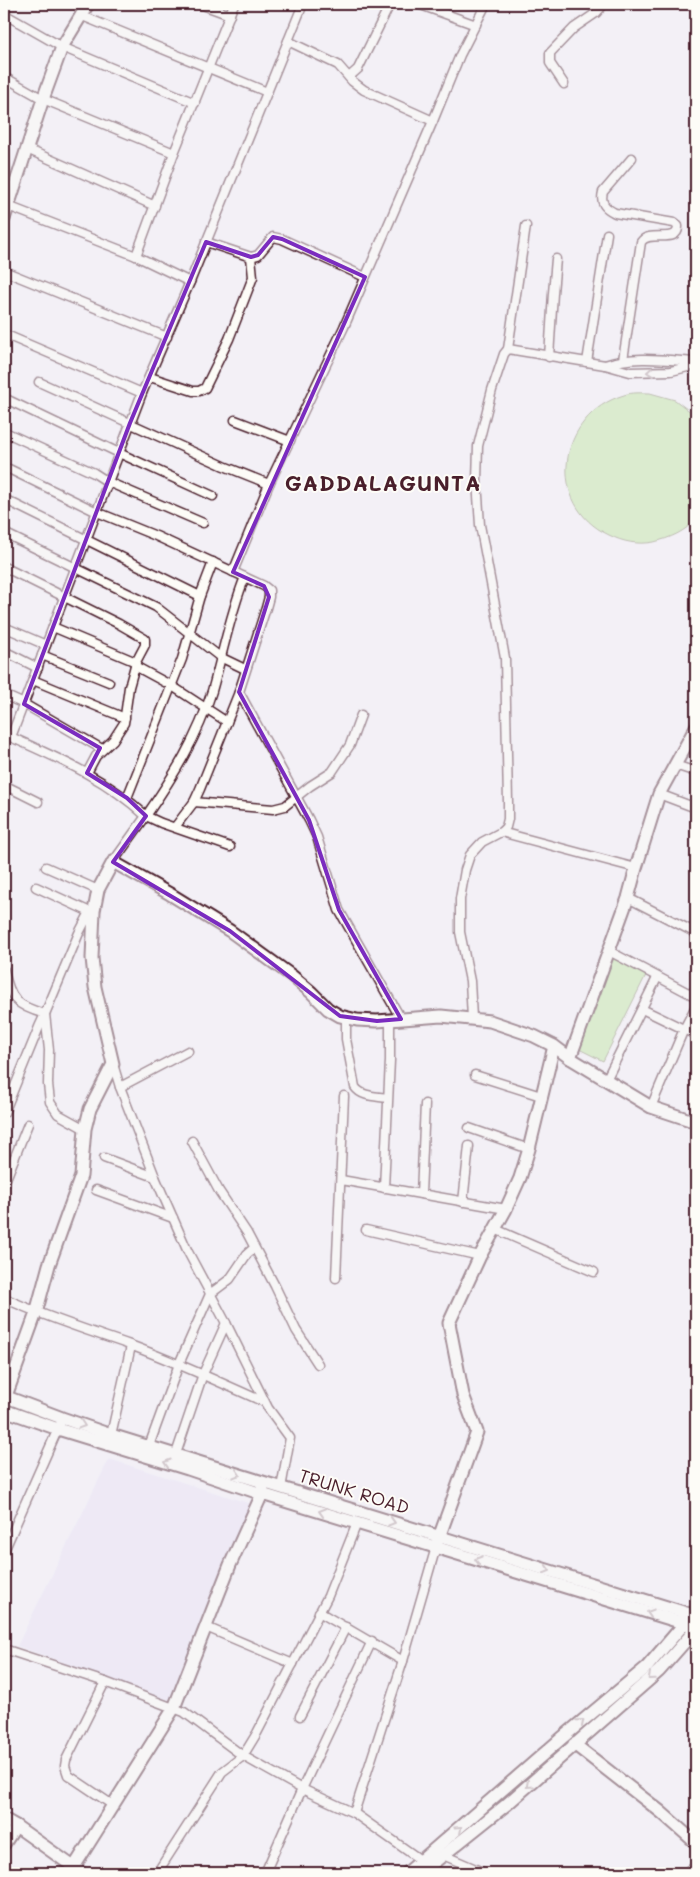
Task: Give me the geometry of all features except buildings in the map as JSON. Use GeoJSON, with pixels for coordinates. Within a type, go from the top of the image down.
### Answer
{"type":"FeatureCollection","features":[{"type":"Feature","properties":{"kind":"street"},"geometry":{"type":"LineString","coordinates":[[88,4],[62,47],[5,215],[136,256],[190,282]]}},
{"type":"Feature","properties":{"kind":"street"},"geometry":{"type":"LineString","coordinates":[[200,4],[230,15]]}},
{"type":"Feature","properties":{"kind":"street"},"geometry":{"type":"LineString","coordinates":[[136,256],[174,153],[234,4]]}},
{"type":"Feature","properties":{"kind":"street"},"geometry":{"type":"LineString","coordinates":[[230,847],[146,816],[127,798],[87,773],[7,735],[24,704],[142,393],[190,282],[303,4]]}},
{"type":"Feature","properties":{"kind":"street"},"geometry":{"type":"LineString","coordinates":[[349,77],[358,69],[390,4]]}},
{"type":"Feature","properties":{"kind":"street"},"geometry":{"type":"LineString","coordinates":[[418,4],[476,25]]}},
{"type":"Feature","properties":{"kind":"street"},"geometry":{"type":"LineString","coordinates":[[233,572],[269,484],[344,327],[434,121],[460,55],[486,4]]}},
{"type":"Feature","properties":{"kind":"street"},"geometry":{"type":"LineString","coordinates":[[564,84],[550,63],[550,53],[574,28],[596,13],[604,4]]}},
{"type":"Feature","properties":{"kind":"street"},"geometry":{"type":"LineString","coordinates":[[4,14],[62,47],[195,103]]}},
{"type":"Feature","properties":{"kind":"street"},"geometry":{"type":"LineString","coordinates":[[80,15],[267,92]]}},
{"type":"Feature","properties":{"kind":"street"},"geometry":{"type":"LineString","coordinates":[[288,42],[338,64],[364,90],[434,121]]}},
{"type":"Feature","properties":{"kind":"street"},"geometry":{"type":"LineString","coordinates":[[4,77],[43,99],[174,153]]}},
{"type":"Feature","properties":{"kind":"street"},"geometry":{"type":"LineString","coordinates":[[26,149],[155,206]]}},
{"type":"Feature","properties":{"kind":"street"},"geometry":{"type":"LineString","coordinates":[[623,360],[641,242],[648,236],[672,236],[678,230],[678,226],[674,223],[615,212],[603,204],[604,192],[632,158]]}},
{"type":"Feature","properties":{"kind":"street"},"geometry":{"type":"LineString","coordinates":[[472,1018],[470,981],[460,932],[460,899],[465,870],[470,855],[482,842],[501,832],[506,827],[508,819],[509,766],[505,658],[480,525],[477,481],[478,446],[492,390],[504,354],[508,349],[526,226]]}},
{"type":"Feature","properties":{"kind":"street"},"geometry":{"type":"LineString","coordinates":[[587,362],[607,234]]}},
{"type":"Feature","properties":{"kind":"street"},"geometry":{"type":"LineString","coordinates":[[206,242],[251,257],[258,255],[273,237],[282,239],[365,277]]}},
{"type":"Feature","properties":{"kind":"street"},"geometry":{"type":"LineString","coordinates":[[150,377],[193,391],[205,388],[229,340],[253,276],[251,257]]}},
{"type":"Feature","properties":{"kind":"street"},"geometry":{"type":"LineString","coordinates":[[549,357],[556,258]]}},
{"type":"Feature","properties":{"kind":"street"},"geometry":{"type":"LineString","coordinates":[[4,271],[167,337]]}},
{"type":"Feature","properties":{"kind":"street"},"geometry":{"type":"LineString","coordinates":[[4,334],[142,393]]}},
{"type":"Feature","properties":{"kind":"street"},"geometry":{"type":"LineString","coordinates":[[508,349],[605,365],[640,373],[670,371],[696,363]]}},
{"type":"Feature","properties":{"kind":"street"},"geometry":{"type":"LineString","coordinates":[[605,365],[623,360],[696,363]]}},
{"type":"Feature","properties":{"kind":"street"},"geometry":{"type":"LineString","coordinates":[[39,382],[224,466],[269,484]]}},
{"type":"Feature","properties":{"kind":"street"},"geometry":{"type":"LineString","coordinates":[[4,398],[213,496]]}},
{"type":"Feature","properties":{"kind":"street"},"geometry":{"type":"LineString","coordinates":[[234,420],[290,441]]}},
{"type":"Feature","properties":{"kind":"street"},"geometry":{"type":"LineString","coordinates":[[7,433],[94,473],[108,482],[204,523]]}},
{"type":"Feature","properties":{"kind":"street"},"geometry":{"type":"LineString","coordinates":[[9,469],[97,512],[156,536],[269,590],[269,598],[239,692],[194,802],[175,827]]}},
{"type":"Feature","properties":{"kind":"street"},"geometry":{"type":"LineString","coordinates":[[4,499],[200,596]]}},
{"type":"Feature","properties":{"kind":"street"},"geometry":{"type":"LineString","coordinates":[[4,533],[156,607],[220,657],[246,669]]}},
{"type":"Feature","properties":{"kind":"street"},"geometry":{"type":"LineString","coordinates":[[127,798],[172,686],[191,633],[200,596],[213,562]]}},
{"type":"Feature","properties":{"kind":"street"},"geometry":{"type":"LineString","coordinates":[[4,567],[143,637],[146,642],[135,664],[129,687],[125,718],[113,740],[96,756],[87,773]]}},
{"type":"Feature","properties":{"kind":"street"},"geometry":{"type":"LineString","coordinates":[[4,1113],[38,1027],[79,933],[92,911],[98,890],[113,862],[146,816],[195,735],[206,708],[236,602],[245,578]]}},
{"type":"Feature","properties":{"kind":"street"},"geometry":{"type":"LineString","coordinates":[[4,627],[46,645]]}},
{"type":"Feature","properties":{"kind":"street"},"geometry":{"type":"LineString","coordinates":[[53,627],[135,664],[227,722]]}},
{"type":"Feature","properties":{"kind":"street"},"geometry":{"type":"LineString","coordinates":[[4,651],[38,668]]}},
{"type":"Feature","properties":{"kind":"street"},"geometry":{"type":"LineString","coordinates":[[42,655],[109,682]]}},
{"type":"Feature","properties":{"kind":"street"},"geometry":{"type":"LineString","coordinates":[[33,680],[125,718]]}},
{"type":"Feature","properties":{"kind":"street"},"geometry":{"type":"LineString","coordinates":[[239,692],[310,820],[339,910],[395,1020],[387,1098],[384,1188]]}},
{"type":"Feature","properties":{"kind":"street"},"geometry":{"type":"LineString","coordinates":[[4,695],[24,704],[102,749]]}},
{"type":"Feature","properties":{"kind":"street"},"geometry":{"type":"LineString","coordinates":[[194,802],[273,809],[285,806],[332,772],[350,745],[361,715]]}},
{"type":"Feature","properties":{"kind":"street"},"geometry":{"type":"LineString","coordinates":[[570,1058],[628,898],[659,794],[696,727]]}},
{"type":"Feature","properties":{"kind":"street"},"geometry":{"type":"LineString","coordinates":[[675,765],[696,772]]}},
{"type":"Feature","properties":{"kind":"street"},"geometry":{"type":"LineString","coordinates":[[4,785],[38,802]]}},
{"type":"Feature","properties":{"kind":"street"},"geometry":{"type":"LineString","coordinates":[[659,794],[696,808]]}},
{"type":"Feature","properties":{"kind":"street"},"geometry":{"type":"LineString","coordinates":[[501,832],[636,868]]}},
{"type":"Feature","properties":{"kind":"street"},"geometry":{"type":"LineString","coordinates":[[113,862],[230,931],[305,986],[328,1009],[346,1018],[377,1021],[441,1016],[490,1021],[516,1029],[554,1046],[651,1108],[696,1122]]}},
{"type":"Feature","properties":{"kind":"street"},"geometry":{"type":"LineString","coordinates":[[46,867],[98,890]]}},
{"type":"Feature","properties":{"kind":"street"},"geometry":{"type":"LineString","coordinates":[[36,887],[92,911]]}},
{"type":"Feature","properties":{"kind":"street"},"geometry":{"type":"LineString","coordinates":[[628,898],[696,933]]}},
{"type":"Feature","properties":{"kind":"street"},"geometry":{"type":"LineString","coordinates":[[92,911],[94,988],[120,1087],[155,1177],[188,1252],[226,1323],[264,1402],[290,1438],[282,1488]]}},
{"type":"Feature","properties":{"kind":"street"},"geometry":{"type":"LineString","coordinates":[[609,951],[696,998]]}},
{"type":"Feature","properties":{"kind":"street"},"geometry":{"type":"LineString","coordinates":[[4,970],[12,998],[18,1004],[30,1010],[45,1014]]}},
{"type":"Feature","properties":{"kind":"street"},"geometry":{"type":"LineString","coordinates":[[606,1080],[657,978]]}},
{"type":"Feature","properties":{"kind":"street"},"geometry":{"type":"LineString","coordinates":[[651,1108],[684,1029],[696,1006]]}},
{"type":"Feature","properties":{"kind":"street"},"geometry":{"type":"LineString","coordinates":[[642,1009],[696,1035]]}},
{"type":"Feature","properties":{"kind":"street"},"geometry":{"type":"LineString","coordinates":[[45,1014],[49,1050],[48,1084],[50,1102],[58,1114],[85,1129]]}},
{"type":"Feature","properties":{"kind":"street"},"geometry":{"type":"LineString","coordinates":[[346,1018],[346,1039],[355,1087],[358,1092],[363,1094],[387,1098]]}},
{"type":"Feature","properties":{"kind":"street"},"geometry":{"type":"LineString","coordinates":[[354,1813],[403,1661],[438,1542],[477,1432],[463,1395],[449,1323],[480,1256],[506,1209],[520,1178],[554,1046]]}},
{"type":"Feature","properties":{"kind":"street"},"geometry":{"type":"LineString","coordinates":[[120,1087],[188,1051]]}},
{"type":"Feature","properties":{"kind":"street"},"geometry":{"type":"LineString","coordinates":[[5,1399],[36,1313],[49,1265],[81,1176],[85,1129],[90,1109],[114,1064]]}},
{"type":"Feature","properties":{"kind":"street"},"geometry":{"type":"LineString","coordinates":[[475,1075],[541,1096]]}},
{"type":"Feature","properties":{"kind":"street"},"geometry":{"type":"LineString","coordinates":[[336,1278],[344,1096]]}},
{"type":"Feature","properties":{"kind":"street"},"geometry":{"type":"LineString","coordinates":[[421,1194],[425,1104]]}},
{"type":"Feature","properties":{"kind":"street"},"geometry":{"type":"LineString","coordinates":[[4,1184],[28,1124]]}},
{"type":"Feature","properties":{"kind":"street"},"geometry":{"type":"LineString","coordinates":[[469,1128],[529,1149]]}},
{"type":"Feature","properties":{"kind":"street"},"geometry":{"type":"LineString","coordinates":[[192,1141],[219,1191],[247,1233],[296,1330],[318,1364]]}},
{"type":"Feature","properties":{"kind":"street"},"geometry":{"type":"LineString","coordinates":[[464,1202],[469,1146]]}},
{"type":"Feature","properties":{"kind":"street"},"geometry":{"type":"LineString","coordinates":[[104,1158],[155,1177]]}},
{"type":"Feature","properties":{"kind":"street"},"geometry":{"type":"LineString","coordinates":[[341,1180],[506,1209]]}},
{"type":"Feature","properties":{"kind":"street"},"geometry":{"type":"LineString","coordinates":[[96,1190],[173,1218]]}},
{"type":"Feature","properties":{"kind":"street"},"geometry":{"type":"LineString","coordinates":[[495,1229],[594,1272]]}},
{"type":"Feature","properties":{"kind":"street"},"geometry":{"type":"LineString","coordinates":[[366,1230],[480,1256]]}},
{"type":"Feature","properties":{"kind":"street"},"geometry":{"type":"LineString","coordinates":[[149,1446],[179,1364],[210,1294],[230,1278],[247,1254],[254,1248]]}},
{"type":"Feature","properties":{"kind":"street"},"geometry":{"type":"LineString","coordinates":[[4,1298],[36,1313],[179,1364],[264,1402]]}},
{"type":"Feature","properties":{"kind":"street"},"geometry":{"type":"LineString","coordinates":[[176,1454],[203,1374],[226,1323]]}},
{"type":"Feature","properties":{"kind":"street"},"geometry":{"type":"LineString","coordinates":[[111,1435],[131,1346]]}},
{"type":"Feature","properties":{"kind":"street","name":"TRUNK ROAD"},"geometry":{"type":"LineString","coordinates":[[5,1399],[60,1424],[111,1435],[176,1454],[263,1488],[282,1488],[438,1542]]}},
{"type":"Feature","properties":{"kind":"street"},"geometry":{"type":"LineString","coordinates":[[4,1410],[60,1424],[188,1469],[263,1488],[358,1523],[438,1542],[690,1617],[696,1628],[669,1662],[506,1805],[421,1873]]}},
{"type":"Feature","properties":{"kind":"street"},"geometry":{"type":"LineString","coordinates":[[4,1550],[7,1536],[60,1424]]}},
{"type":"Feature","properties":{"kind":"street"},"geometry":{"type":"LineString","coordinates":[[4,1819],[78,1871],[114,1806],[174,1708],[230,1565],[263,1488]]}},
{"type":"Feature","properties":{"kind":"street"},"geometry":{"type":"LineString","coordinates":[[157,1873],[222,1772],[243,1756],[319,1612],[358,1523]]}},
{"type":"Feature","properties":{"kind":"street"},"geometry":{"type":"LineString","coordinates":[[319,1612],[372,1641],[403,1661]]}},
{"type":"Feature","properties":{"kind":"street"},"geometry":{"type":"LineString","coordinates":[[407,1873],[646,1667],[690,1617]]}},
{"type":"Feature","properties":{"kind":"street"},"geometry":{"type":"LineString","coordinates":[[206,1627],[293,1664]]}},
{"type":"Feature","properties":{"kind":"street"},"geometry":{"type":"LineString","coordinates":[[300,1716],[346,1627]]}},
{"type":"Feature","properties":{"kind":"street"},"geometry":{"type":"LineString","coordinates":[[265,1873],[302,1789],[372,1641]]}},
{"type":"Feature","properties":{"kind":"street"},"geometry":{"type":"LineString","coordinates":[[4,1649],[105,1682],[184,1712],[243,1756],[302,1789],[354,1813],[422,1861]]}},
{"type":"Feature","properties":{"kind":"street"},"geometry":{"type":"LineString","coordinates":[[105,1682],[66,1760],[65,1766],[68,1774],[114,1806]]}},
{"type":"Feature","properties":{"kind":"street"},"geometry":{"type":"LineString","coordinates":[[574,1744],[661,1812],[696,1843]]}},
{"type":"Feature","properties":{"kind":"street"},"geometry":{"type":"LineString","coordinates":[[4,1844],[16,1826]]}},
{"type":"Feature","properties":{"kind":"street"},"geometry":{"type":"LineString","coordinates":[[443,1855],[485,1873]]}},
{"type":"Feature","properties":{"kind":"street"},"geometry":{"type":"LineString","coordinates":[[686,1873],[696,1864]]}},
{"type":"Feature","properties":{"kind":"highlighted area"},"geometry":{"type":"Polygon","coordinates":[[[273,237],[282,239],[365,277],[233,572],[264,586],[269,597],[239,692],[309,820],[339,910],[401,1019],[377,1021],[340,1016],[230,931],[113,862],[146,816],[127,798],[87,773],[100,748],[24,704],[130,423],[206,242],[251,257],[258,255],[273,237]]]}},
{"type":"Feature","properties":{"kind":"shaded area"},"geometry":{"type":"Polygon","coordinates":[[[109,1459],[251,1504],[171,1701],[17,1646],[109,1459]]]}},
{"type":"Feature","properties":{"kind":"green space"},"geometry":{"type":"Polygon","coordinates":[[[650,393],[675,400],[696,416],[696,519],[687,528],[671,536],[654,542],[636,543],[609,535],[589,521],[575,503],[568,483],[567,461],[573,440],[584,421],[601,406],[627,394],[650,393]]]}},
{"type":"Feature","properties":{"kind":"green space"},"geometry":{"type":"Polygon","coordinates":[[[611,947],[648,971],[603,1061],[571,1045],[611,947]]]}},
{"type":"Feature","properties":{"kind":"district","name":"GADDALAGUNTA"},"geometry":{"type":"Point","coordinates":[383,483]}}]}
